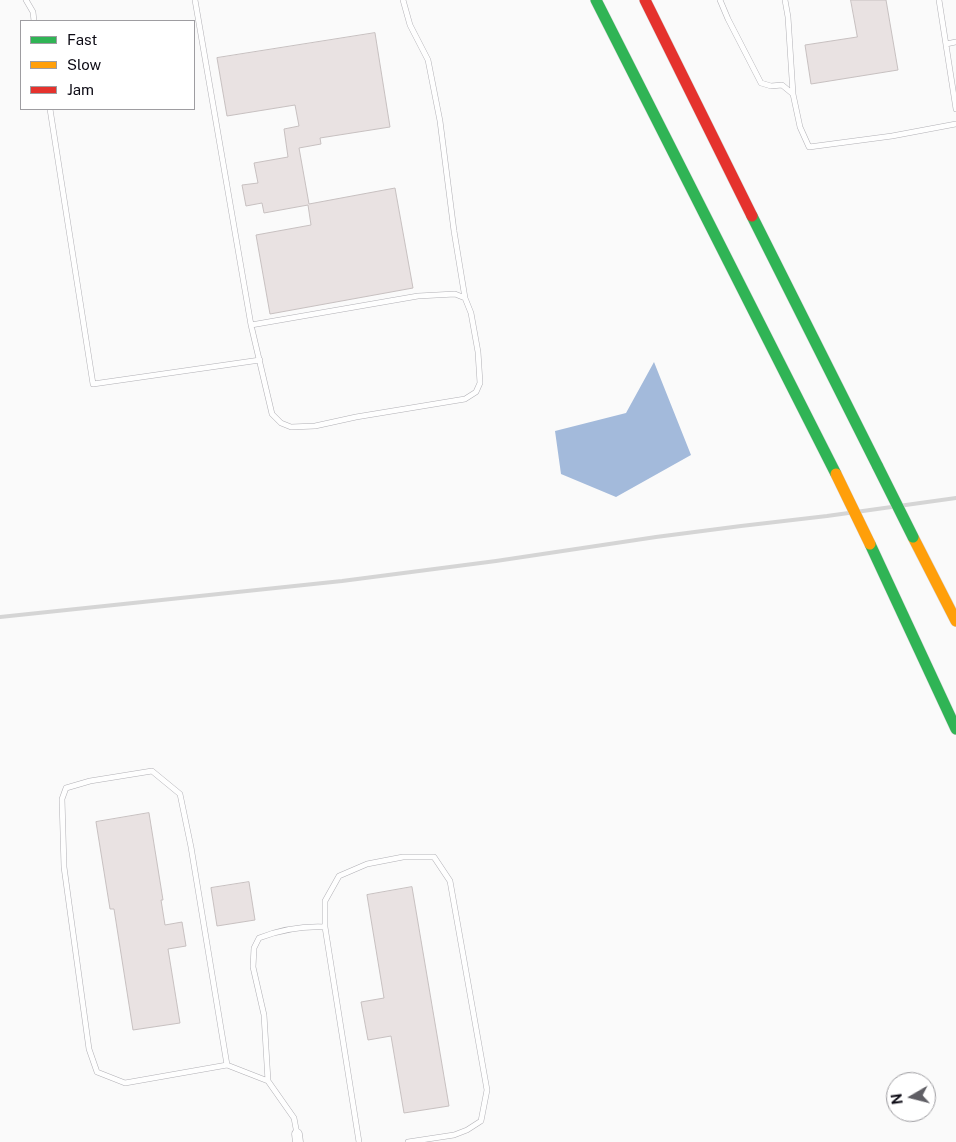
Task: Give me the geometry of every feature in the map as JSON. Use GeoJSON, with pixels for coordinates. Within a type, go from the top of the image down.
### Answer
{"type":"FeatureCollection","features":[{"type":"Feature","properties":{"kind":"highway"},"geometry":{"type":"LineString","coordinates":[[596,0],[836,474],[956,729]]}},
{"type":"Feature","properties":{"kind":"highway"},"geometry":{"type":"LineString","coordinates":[[645,0],[762,237],[956,621]]}},
{"type":"Feature","properties":{"kind":"lane"},"geometry":{"type":"LineString","coordinates":[[26,0],[33,12],[34,20]]}},
{"type":"Feature","properties":{"kind":"lane"},"geometry":{"type":"LineString","coordinates":[[195,0],[251,325],[272,414],[282,423],[291,427],[315,426],[356,417],[465,399],[476,392],[480,383],[478,352],[471,313],[465,298],[454,231],[440,121],[428,60],[410,25],[403,0]]}},
{"type":"Feature","properties":{"kind":"lane"},"geometry":{"type":"LineString","coordinates":[[720,0],[761,84],[771,86],[782,85],[793,94]]}},
{"type":"Feature","properties":{"kind":"lane"},"geometry":{"type":"LineString","coordinates":[[785,0],[788,17],[793,94],[800,127],[809,147],[892,136],[956,124]]}},
{"type":"Feature","properties":{"kind":"lane"},"geometry":{"type":"LineString","coordinates":[[939,0],[956,109]]}},
{"type":"Feature","properties":{"kind":"lane"},"geometry":{"type":"LineString","coordinates":[[946,44],[956,42]]}},
{"type":"Feature","properties":{"kind":"lane"},"geometry":{"type":"LineString","coordinates":[[50,110],[93,384],[260,360]]}},
{"type":"Feature","properties":{"kind":"lane"},"geometry":{"type":"LineString","coordinates":[[251,325],[418,296],[455,294],[465,298]]}},
{"type":"Feature","properties":{"kind":"lane"},"geometry":{"type":"LineString","coordinates":[[227,1065],[191,847],[180,794],[152,771],[90,781],[66,788],[62,799],[64,867],[88,1049],[97,1072],[125,1083],[227,1065],[268,1081]]}},
{"type":"Feature","properties":{"kind":"lane"},"geometry":{"type":"LineString","coordinates":[[359,1142],[325,927],[325,901],[339,876],[368,864],[403,857],[434,857],[450,881],[487,1090],[481,1120],[466,1130],[454,1135],[408,1142]]}},
{"type":"Feature","properties":{"kind":"lane"},"geometry":{"type":"LineString","coordinates":[[298,1138],[294,1118],[268,1081],[264,1015],[253,967],[254,948],[259,938],[276,932],[312,926],[325,927]]}},
{"type":"Feature","properties":{"kind":"water"},"geometry":{"type":"Polygon","coordinates":[[[654,362],[691,455],[616,497],[561,474],[555,431],[626,413],[654,362]]]}},
{"type":"Feature","properties":{"kind":"building"},"geometry":{"type":"Polygon","coordinates":[[[851,0],[886,0],[898,70],[811,84],[805,45],[857,37],[851,0]]]}},
{"type":"Feature","properties":{"kind":"building"},"geometry":{"type":"Polygon","coordinates":[[[375,33],[390,127],[320,138],[321,144],[299,148],[309,204],[395,188],[413,288],[270,314],[256,235],[311,225],[308,205],[264,213],[262,203],[246,206],[242,185],[258,183],[254,163],[288,157],[284,129],[299,126],[295,105],[227,116],[217,58],[375,33]]]}},
{"type":"Feature","properties":{"kind":"building"},"geometry":{"type":"Polygon","coordinates":[[[149,813],[163,900],[161,900],[165,925],[182,922],[186,946],[168,949],[180,1023],[133,1030],[114,909],[110,909],[96,822],[149,813]]]}},
{"type":"Feature","properties":{"kind":"building"},"geometry":{"type":"Polygon","coordinates":[[[249,882],[255,920],[217,926],[211,888],[249,882]]]}},
{"type":"Feature","properties":{"kind":"building"},"geometry":{"type":"Polygon","coordinates":[[[412,887],[449,1106],[404,1113],[391,1036],[368,1040],[361,1002],[384,998],[367,895],[412,887]]]}},
{"type":"Feature","properties":{"kind":"railway"},"geometry":{"type":"LineString","coordinates":[[0,617],[342,581],[496,561],[656,537],[956,498]]}},
{"type":"Feature","properties":{"kind":"traffic: fast"},"geometry":{"type":"LineString","coordinates":[[596,0],[836,474]]}},
{"type":"Feature","properties":{"kind":"traffic: fast"},"geometry":{"type":"LineString","coordinates":[[752,216],[878,467]]}},
{"type":"Feature","properties":{"kind":"traffic: fast"},"geometry":{"type":"LineString","coordinates":[[878,467],[913,537]]}},
{"type":"Feature","properties":{"kind":"traffic: fast"},"geometry":{"type":"LineString","coordinates":[[870,544],[956,729]]}},
{"type":"Feature","properties":{"kind":"traffic: slow"},"geometry":{"type":"LineString","coordinates":[[836,474],[870,544]]}},
{"type":"Feature","properties":{"kind":"traffic: slow"},"geometry":{"type":"LineString","coordinates":[[913,537],[956,621]]}},
{"type":"Feature","properties":{"kind":"traffic: jam"},"geometry":{"type":"LineString","coordinates":[[645,0],[752,216]]}}]}
